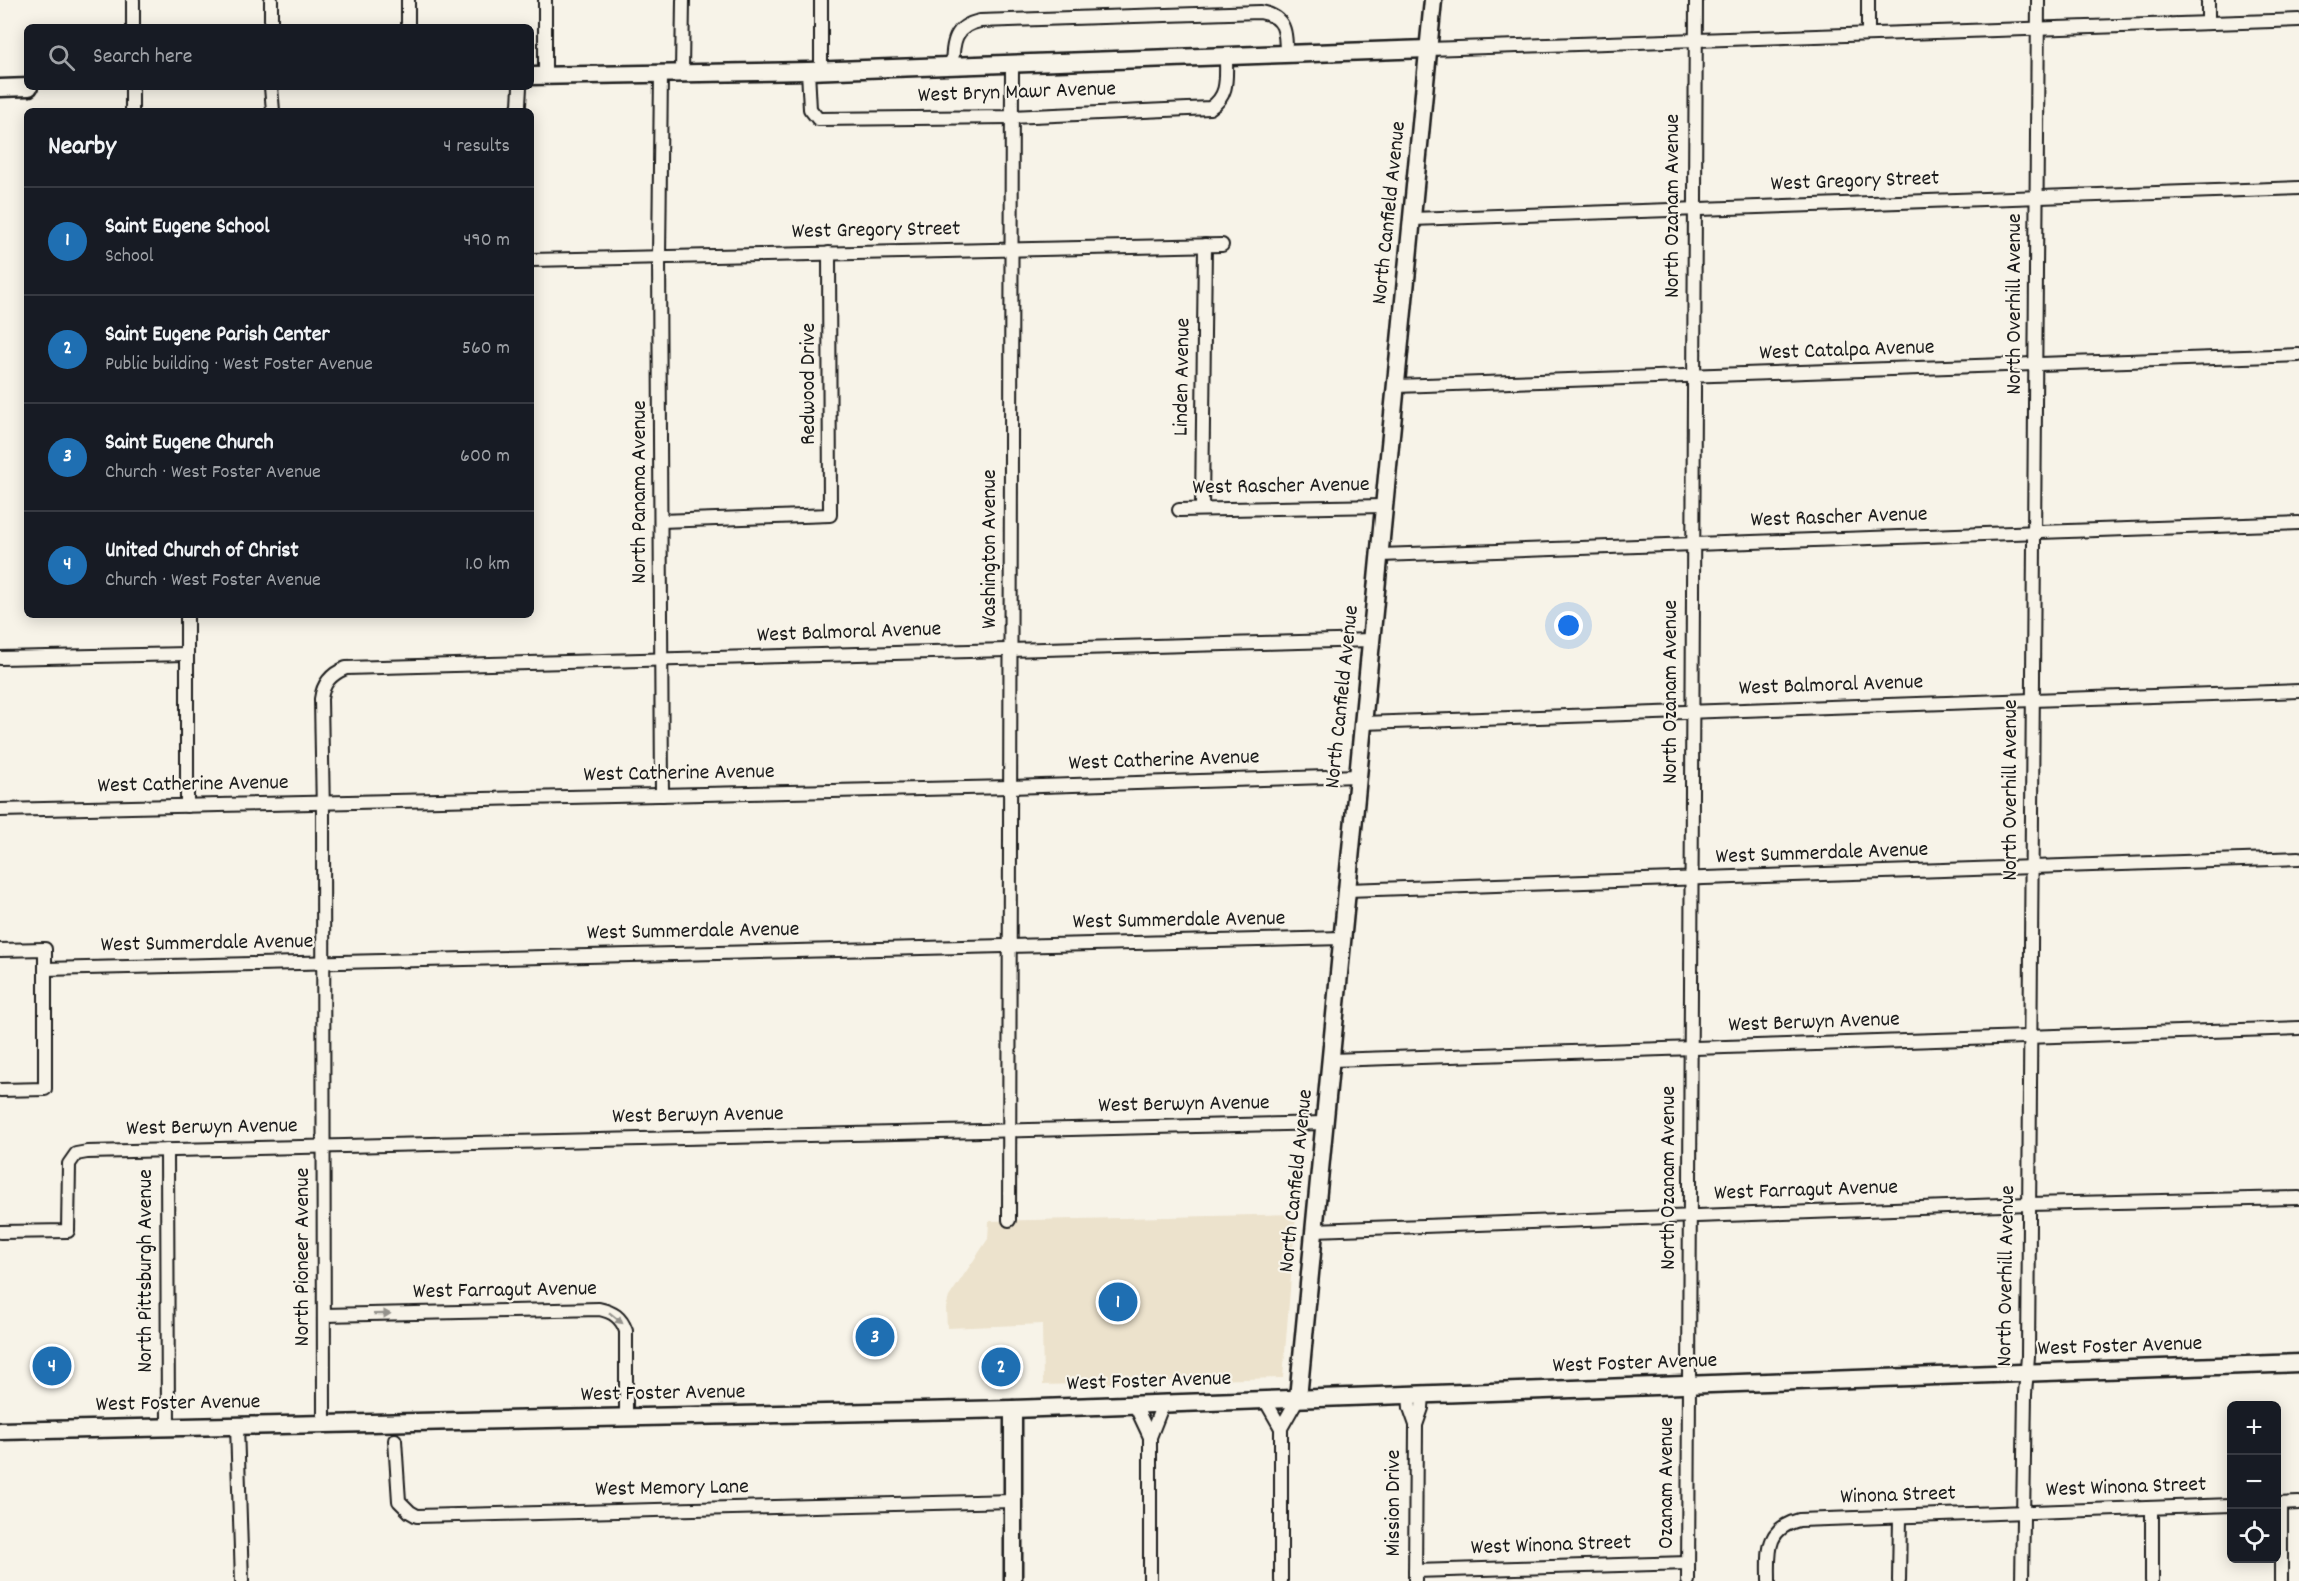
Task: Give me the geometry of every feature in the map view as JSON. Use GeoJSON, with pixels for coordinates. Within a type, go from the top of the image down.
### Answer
{"type":"FeatureCollection","features":[{"type":"Feature","properties":{"kind":"street"},"geometry":{"type":"LineString","coordinates":[[133,0],[133,24]]}},
{"type":"Feature","properties":{"kind":"street"},"geometry":{"type":"LineString","coordinates":[[271,0],[271,24]]}},
{"type":"Feature","properties":{"kind":"street"},"geometry":{"type":"LineString","coordinates":[[408,0],[408,24]]}},
{"type":"Feature","properties":{"kind":"street"},"geometry":{"type":"LineString","coordinates":[[538,76],[545,0]]}},
{"type":"Feature","properties":{"kind":"street"},"geometry":{"type":"LineString","coordinates":[[682,72],[683,0]]}},
{"type":"Feature","properties":{"kind":"street"},"geometry":{"type":"LineString","coordinates":[[814,70],[821,0]]}},
{"type":"Feature","properties":{"kind":"street","name":"North Canfield Avenue"},"geometry":{"type":"LineString","coordinates":[[1298,1398],[1433,0]]}},
{"type":"Feature","properties":{"kind":"street","name":"North Ozanam Avenue"},"geometry":{"type":"LineString","coordinates":[[1688,1384],[1695,0]]}},
{"type":"Feature","properties":{"kind":"street"},"geometry":{"type":"LineString","coordinates":[[1868,0],[1868,33]]}},
{"type":"Feature","properties":{"kind":"street","name":"North Overhill Avenue"},"geometry":{"type":"LineString","coordinates":[[2022,1581],[2029,1204],[2038,0]]}},
{"type":"Feature","properties":{"kind":"street"},"geometry":{"type":"LineString","coordinates":[[2208,0],[2208,22]]}},
{"type":"Feature","properties":{"kind":"street","name":"West Bryn Mawr Avenue"},"geometry":{"type":"LineString","coordinates":[[952,66],[953,49],[960,30],[969,23],[992,20],[1270,13],[1278,18],[1286,37],[1286,55]]}},
{"type":"Feature","properties":{"kind":"street","name":"West Bryn Mawr Avenue"},"geometry":{"type":"LineString","coordinates":[[538,76],[952,66],[2299,20]]}},
{"type":"Feature","properties":{"kind":"street","name":"West Bryn Mawr Avenue"},"geometry":{"type":"LineString","coordinates":[[814,70],[810,109],[818,119],[1011,117],[1210,108],[1223,97],[1226,90],[1226,57]]}},
{"type":"Feature","properties":{"kind":"street","name":"Washington Avenue"},"geometry":{"type":"LineString","coordinates":[[1009,1220],[1012,64]]}},
{"type":"Feature","properties":{"kind":"street","name":"North Panama Avenue"},"geometry":{"type":"LineString","coordinates":[[661,73],[659,257],[662,795]]}},
{"type":"Feature","properties":{"kind":"street"},"geometry":{"type":"LineString","coordinates":[[0,88],[24,87]]}},
{"type":"Feature","properties":{"kind":"street"},"geometry":{"type":"LineString","coordinates":[[132,90],[132,108]]}},
{"type":"Feature","properties":{"kind":"street"},"geometry":{"type":"LineString","coordinates":[[271,90],[273,108]]}},
{"type":"Feature","properties":{"kind":"street"},"geometry":{"type":"LineString","coordinates":[[518,108],[520,90]]}},
{"type":"Feature","properties":{"kind":"street","name":"West Gregory Street"},"geometry":{"type":"LineString","coordinates":[[1412,219],[2299,188]]}},
{"type":"Feature","properties":{"kind":"street","name":"Linden Avenue"},"geometry":{"type":"LineString","coordinates":[[1202,510],[1205,245]]}},
{"type":"Feature","properties":{"kind":"street","name":"West Gregory Street"},"geometry":{"type":"LineString","coordinates":[[534,260],[1222,245]]}},
{"type":"Feature","properties":{"kind":"street","name":"Redwood Drive"},"geometry":{"type":"LineString","coordinates":[[661,521],[830,515],[829,253]]}},
{"type":"Feature","properties":{"kind":"street","name":"West Catalpa Avenue"},"geometry":{"type":"LineString","coordinates":[[1396,386],[2299,355]]}},
{"type":"Feature","properties":{"kind":"street","name":"West Rascher Avenue"},"geometry":{"type":"LineString","coordinates":[[1179,510],[1384,506]]}},
{"type":"Feature","properties":{"kind":"street","name":"West Rascher Avenue"},"geometry":{"type":"LineString","coordinates":[[1380,555],[2299,523]]}},
{"type":"Feature","properties":{"kind":"street"},"geometry":{"type":"LineString","coordinates":[[187,618],[187,806]]}},
{"type":"Feature","properties":{"kind":"street","name":"West Balmoral Avenue"},"geometry":{"type":"LineString","coordinates":[[322,804],[321,699],[325,683],[330,677],[346,668],[1371,640]]}},
{"type":"Feature","properties":{"kind":"street"},"geometry":{"type":"LineString","coordinates":[[0,658],[187,654]]}},
{"type":"Feature","properties":{"kind":"street","name":"West Balmoral Avenue"},"geometry":{"type":"LineString","coordinates":[[1364,723],[2299,691]]}},
{"type":"Feature","properties":{"kind":"street","name":"West Catherine Avenue"},"geometry":{"type":"LineString","coordinates":[[0,810],[1010,787],[1358,776]]}},
{"type":"Feature","properties":{"kind":"street","name":"North Pioneer Avenue"},"geometry":{"type":"LineString","coordinates":[[322,804],[324,1424]]}},
{"type":"Feature","properties":{"kind":"street","name":"West Summerdale Avenue"},"geometry":{"type":"LineString","coordinates":[[1347,890],[2299,858]]}},
{"type":"Feature","properties":{"kind":"street","name":"West Summerdale Avenue"},"geometry":{"type":"LineString","coordinates":[[45,969],[1343,938]]}},
{"type":"Feature","properties":{"kind":"street"},"geometry":{"type":"LineString","coordinates":[[0,950],[45,949],[45,1089],[0,1090]]}},
{"type":"Feature","properties":{"kind":"street","name":"West Berwyn Avenue"},"geometry":{"type":"LineString","coordinates":[[1331,1060],[2299,1028]]}},
{"type":"Feature","properties":{"kind":"street","name":"West Berwyn Avenue"},"geometry":{"type":"LineString","coordinates":[[0,1232],[68,1231],[68,1169],[73,1157],[87,1152],[1325,1123]]}},
{"type":"Feature","properties":{"kind":"street","name":"North Pittsburgh Avenue"},"geometry":{"type":"LineString","coordinates":[[167,1150],[168,1427]]}},
{"type":"Feature","properties":{"kind":"street","name":"West Farragut Avenue"},"geometry":{"type":"LineString","coordinates":[[1314,1230],[2029,1204],[2299,1198]]}},
{"type":"Feature","properties":{"kind":"street","name":"West Farragut Avenue"},"geometry":{"type":"LineString","coordinates":[[324,1315],[599,1309],[608,1311],[617,1316],[627,1330],[626,1417]]}},
{"type":"Feature","properties":{"kind":"street","name":"West Foster Avenue"},"geometry":{"type":"LineString","coordinates":[[0,1431],[1013,1409],[2299,1363]]}},
{"type":"Feature","properties":{"kind":"street","name":"Ozanam Avenue"},"geometry":{"type":"LineString","coordinates":[[1688,1384],[1688,1581]]}},
{"type":"Feature","properties":{"kind":"street","name":"Mission Drive"},"geometry":{"type":"LineString","coordinates":[[1415,1576],[1416,1425],[1410,1408],[1416,1394]]}},
{"type":"Feature","properties":{"kind":"street"},"geometry":{"type":"LineString","coordinates":[[1281,1581],[1281,1428],[1298,1398]]}},
{"type":"Feature","properties":{"kind":"street"},"geometry":{"type":"LineString","coordinates":[[1265,1400],[1281,1428]]}},
{"type":"Feature","properties":{"kind":"street"},"geometry":{"type":"LineString","coordinates":[[1150,1581],[1150,1437],[1163,1404]]}},
{"type":"Feature","properties":{"kind":"street"},"geometry":{"type":"LineString","coordinates":[[1135,1405],[1150,1437]]}},
{"type":"Feature","properties":{"kind":"street"},"geometry":{"type":"LineString","coordinates":[[1013,1409],[1013,1581]]}},
{"type":"Feature","properties":{"kind":"street"},"geometry":{"type":"LineString","coordinates":[[237,1426],[242,1581]]}},
{"type":"Feature","properties":{"kind":"street","name":"West Memory Lane"},"geometry":{"type":"LineString","coordinates":[[395,1440],[399,1501],[417,1516],[1013,1501]]}},
{"type":"Feature","properties":{"kind":"street"},"geometry":{"type":"LineString","coordinates":[[2281,1504],[2299,1503]]}},
{"type":"Feature","properties":{"kind":"street","name":"West Winona Street"},"geometry":{"type":"LineString","coordinates":[[2023,1512],[2227,1506]]}},
{"type":"Feature","properties":{"kind":"street"},"geometry":{"type":"LineString","coordinates":[[2152,1508],[2152,1581]]}},
{"type":"Feature","properties":{"kind":"street"},"geometry":{"type":"LineString","coordinates":[[2279,1509],[2281,1581]]}},
{"type":"Feature","properties":{"kind":"street","name":"Winona Street"},"geometry":{"type":"LineString","coordinates":[[1769,1581],[1769,1550],[1772,1539],[1785,1524],[1799,1520],[2023,1512]]}},
{"type":"Feature","properties":{"kind":"street"},"geometry":{"type":"LineString","coordinates":[[1899,1581],[1900,1517]]}},
{"type":"Feature","properties":{"kind":"street","name":"West Winona Street"},"geometry":{"type":"LineString","coordinates":[[1415,1576],[1688,1563]]}},
{"type":"Feature","properties":{"kind":"shaded area"},"geometry":{"type":"Polygon","coordinates":[[[1296,1214],[1283,1378],[1043,1385],[1042,1324],[947,1328],[946,1308],[949,1297],[988,1239],[989,1221],[1296,1214]]]}},
{"type":"Feature","properties":{"kind":"place","name":"Saint Eugene School"},"geometry":{"type":"Point","coordinates":[1118,1302]}},
{"type":"Feature","properties":{"kind":"place","name":"Saint Eugene Church"},"geometry":{"type":"Point","coordinates":[875,1337]}},
{"type":"Feature","properties":{"kind":"place","name":"United Church of Christ"},"geometry":{"type":"Point","coordinates":[52,1366]}},
{"type":"Feature","properties":{"kind":"place","name":"Saint Eugene Parish Center"},"geometry":{"type":"Point","coordinates":[1001,1367]}}]}
